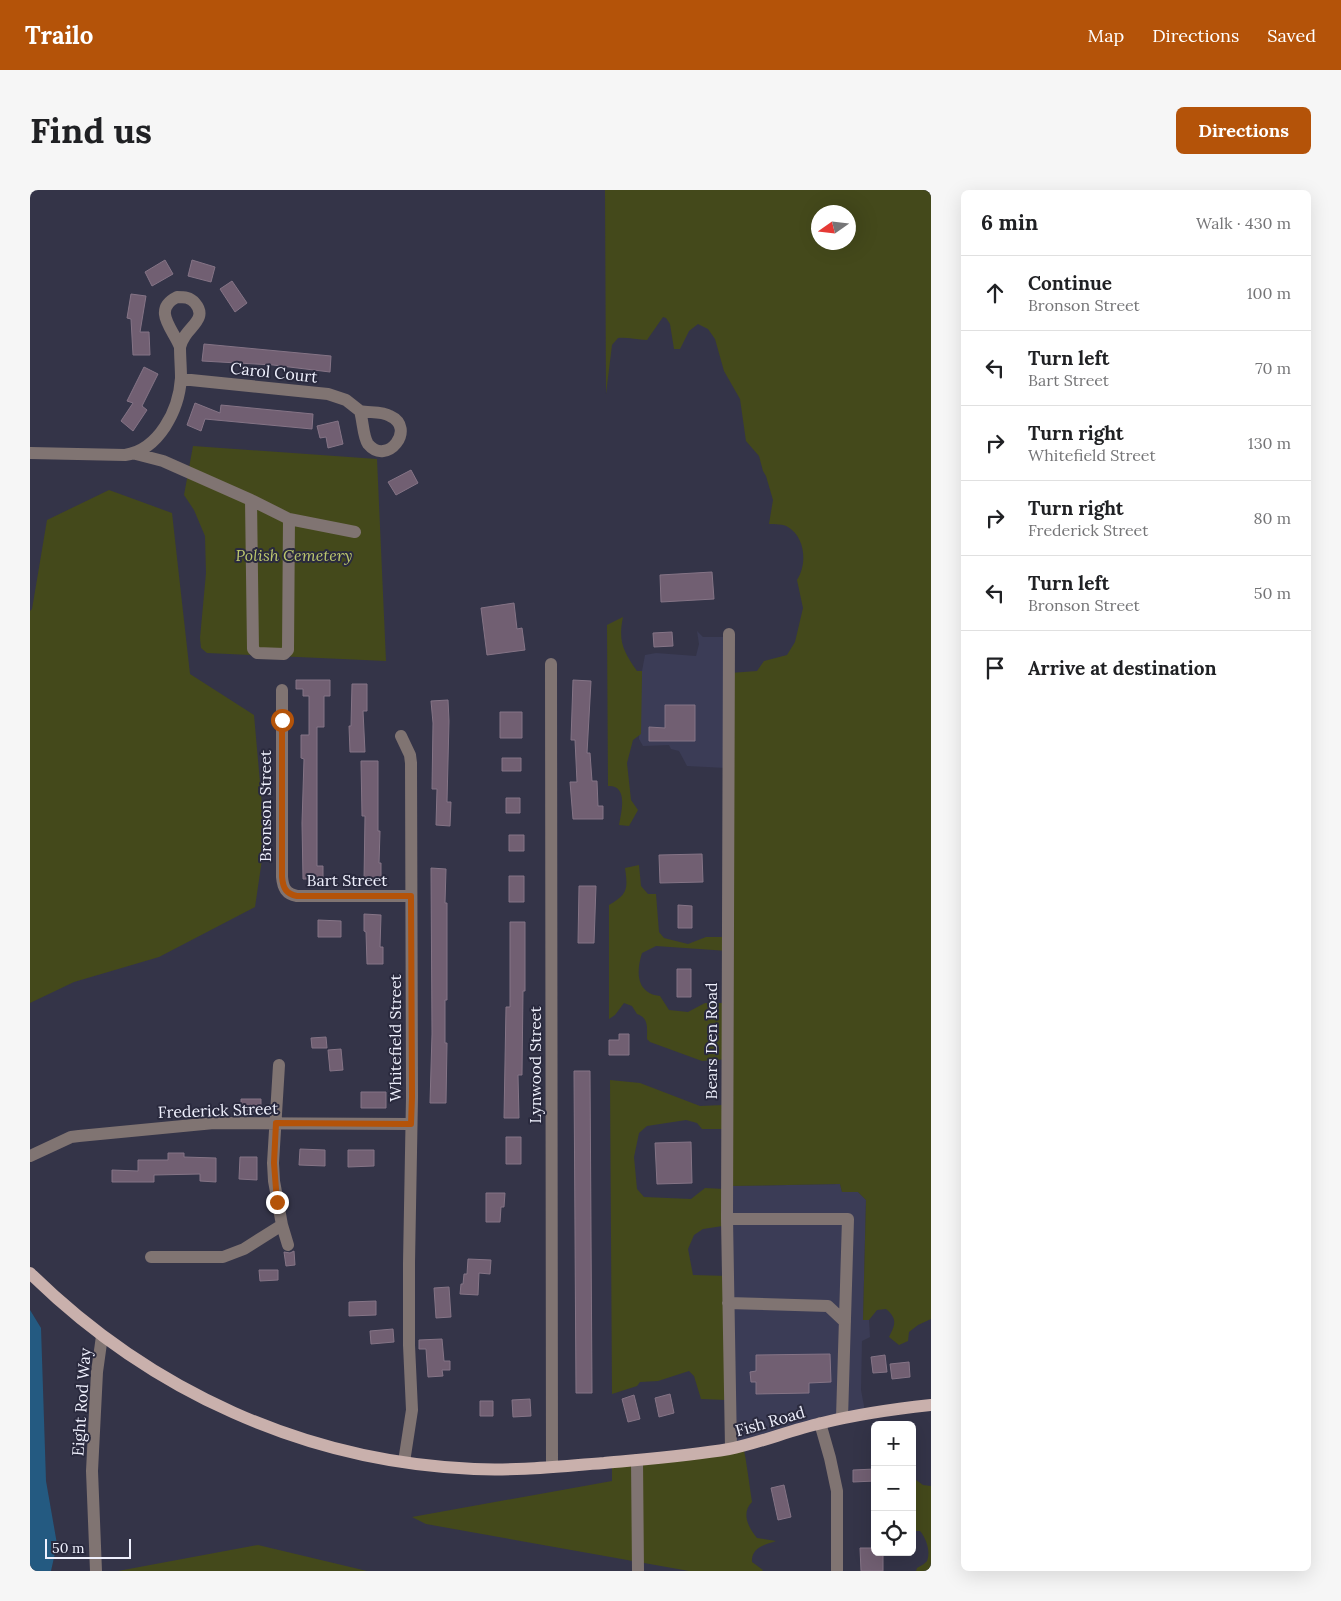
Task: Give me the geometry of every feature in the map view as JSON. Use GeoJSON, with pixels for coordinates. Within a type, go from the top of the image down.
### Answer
{"type":"FeatureCollection","features":[{"type":"Feature","properties":{"kind":"main road","name":"Fish Road"},"geometry":{"type":"LineString","coordinates":[[30,1273],[67,1308],[102,1336],[141,1364],[183,1389],[255,1422],[320,1444],[361,1455],[404,1462],[502,1470],[637,1460],[731,1448],[842,1418],[882,1410],[931,1405]]}},
{"type":"Feature","properties":{"kind":"street"},"geometry":{"type":"LineString","coordinates":[[136,454],[147,447],[163,430],[174,407],[181,380],[180,347]]}},
{"type":"Feature","properties":{"kind":"street","name":"Carol Court"},"geometry":{"type":"LineString","coordinates":[[181,380],[328,394],[346,400],[360,411]]}},
{"type":"Feature","properties":{"kind":"street"},"geometry":{"type":"LineString","coordinates":[[30,453],[114,456],[136,454],[163,461],[289,518],[355,532]]}},
{"type":"Feature","properties":{"kind":"street"},"geometry":{"type":"LineString","coordinates":[[251,500],[253,649],[257,653],[284,654],[288,650],[289,518]]}},
{"type":"Feature","properties":{"kind":"street","name":"Bears Den Road"},"geometry":{"type":"LineString","coordinates":[[729,634],[727,1219],[731,1448]]}},
{"type":"Feature","properties":{"kind":"street","name":"Lynwood Street"},"geometry":{"type":"LineString","coordinates":[[551,664],[552,1467]]}},
{"type":"Feature","properties":{"kind":"street","name":"Bronson Street"},"geometry":{"type":"LineString","coordinates":[[282,690],[282,877],[285,890]]}},
{"type":"Feature","properties":{"kind":"street","name":"Whitefield Street"},"geometry":{"type":"LineString","coordinates":[[401,736],[411,763],[409,1345],[412,1410],[404,1462]]}},
{"type":"Feature","properties":{"kind":"street","name":"Bart Street"},"geometry":{"type":"LineString","coordinates":[[285,890],[297,896],[411,896]]}},
{"type":"Feature","properties":{"kind":"street"},"geometry":{"type":"LineString","coordinates":[[279,1064],[274,1181],[282,1225],[288,1245]]}},
{"type":"Feature","properties":{"kind":"street","name":"Frederick Street"},"geometry":{"type":"LineString","coordinates":[[30,1156],[71,1137],[214,1123],[411,1124]]}},
{"type":"Feature","properties":{"kind":"street"},"geometry":{"type":"LineString","coordinates":[[727,1219],[848,1219],[842,1418]]}},
{"type":"Feature","properties":{"kind":"street"},"geometry":{"type":"LineString","coordinates":[[151,1257],[223,1257],[244,1249],[282,1225]]}},
{"type":"Feature","properties":{"kind":"street"},"geometry":{"type":"LineString","coordinates":[[728,1303],[828,1306],[845,1322]]}},
{"type":"Feature","properties":{"kind":"street","name":"Eight Rod Way"},"geometry":{"type":"LineString","coordinates":[[96,1571],[92,1471],[97,1372],[102,1336]]}},
{"type":"Feature","properties":{"kind":"street"},"geometry":{"type":"LineString","coordinates":[[820,1423],[837,1491],[837,1571]]}},
{"type":"Feature","properties":{"kind":"street"},"geometry":{"type":"LineString","coordinates":[[637,1460],[638,1571]]}},
{"type":"Feature","properties":{"kind":"shaded area"},"geometry":{"type":"Polygon","coordinates":[[[697,631],[703,637],[728,637],[726,768],[687,766],[679,751],[671,749],[669,745],[643,746],[639,739],[642,671],[645,655],[656,653],[696,656],[699,644],[697,631]]]}},
{"type":"Feature","properties":{"kind":"shaded area"},"geometry":{"type":"Polygon","coordinates":[[[840,1184],[842,1192],[858,1192],[866,1200],[863,1319],[869,1320],[870,1337],[862,1341],[861,1390],[865,1411],[732,1445],[729,1186],[840,1184]]]}},
{"type":"Feature","properties":{"kind":"shaded area"},"geometry":{"type":"Polygon","coordinates":[[[30,1310],[41,1328],[46,1481],[57,1544],[51,1571],[30,1571],[30,1310]]]}},
{"type":"Feature","properties":{"kind":"green space"},"geometry":{"type":"Polygon","coordinates":[[[605,190],[931,190],[931,1319],[909,1332],[908,1341],[899,1345],[889,1337],[893,1329],[894,1319],[886,1309],[877,1310],[869,1320],[863,1320],[866,1200],[858,1192],[842,1192],[840,1184],[730,1186],[723,1129],[702,1129],[697,1123],[686,1120],[647,1126],[639,1133],[634,1157],[637,1189],[644,1197],[691,1199],[705,1188],[724,1189],[729,1225],[703,1229],[694,1235],[688,1249],[693,1275],[729,1276],[726,1400],[701,1399],[694,1376],[689,1371],[658,1381],[640,1382],[637,1386],[612,1394],[610,1080],[640,1083],[700,1106],[723,1105],[728,1059],[702,1061],[650,1042],[647,1039],[644,1018],[637,1014],[632,1006],[624,1003],[615,1015],[609,1019],[609,905],[620,898],[625,890],[625,868],[639,865],[641,886],[648,894],[656,894],[659,932],[664,938],[688,944],[706,937],[729,937],[730,673],[757,671],[764,661],[787,655],[795,642],[803,608],[797,580],[802,567],[803,552],[798,538],[788,527],[779,524],[769,524],[773,500],[766,476],[759,456],[746,441],[740,399],[724,371],[715,339],[708,329],[698,324],[689,331],[680,349],[674,349],[670,324],[663,317],[647,340],[618,338],[612,345],[606,394],[605,190]],[[656,946],[642,953],[639,974],[642,986],[646,991],[660,996],[669,1010],[688,1012],[705,1003],[729,1003],[728,951],[656,946]]]}},
{"type":"Feature","properties":{"kind":"green space","name":"Polish Cemetery"},"geometry":{"type":"Polygon","coordinates":[[[193,446],[377,459],[386,661],[207,653],[201,648],[200,638],[206,573],[205,536],[194,510],[184,495],[193,446]]]}},
{"type":"Feature","properties":{"kind":"green space"},"geometry":{"type":"Polygon","coordinates":[[[109,490],[172,513],[190,674],[254,715],[265,839],[255,907],[159,957],[74,982],[30,1003],[30,611],[32,609],[47,520],[109,490]]]}},
{"type":"Feature","properties":{"kind":"green space"},"geometry":{"type":"Polygon","coordinates":[[[623,617],[621,633],[623,646],[628,658],[637,671],[642,671],[641,734],[633,740],[627,763],[631,800],[638,810],[629,826],[619,825],[622,807],[621,795],[615,787],[608,786],[607,625],[623,617]]]}},
{"type":"Feature","properties":{"kind":"green space"},"geometry":{"type":"Polygon","coordinates":[[[743,1445],[752,1502],[747,1511],[747,1520],[757,1538],[776,1541],[760,1547],[752,1557],[752,1562],[762,1571],[689,1571],[426,1524],[412,1517],[612,1481],[612,1463],[743,1445]]]}},
{"type":"Feature","properties":{"kind":"green space"},"geometry":{"type":"Polygon","coordinates":[[[916,1480],[923,1485],[931,1486],[931,1571],[916,1571],[917,1568],[927,1561],[928,1557],[926,1541],[920,1531],[916,1531],[916,1480]]]}},
{"type":"Feature","properties":{"kind":"green space"},"geometry":{"type":"Polygon","coordinates":[[[258,1545],[367,1571],[118,1571],[258,1545]]]}},
{"type":"Feature","properties":{"kind":"building"},"geometry":{"type":"Polygon","coordinates":[[[165,260],[173,274],[152,286],[145,272],[165,260]]]}},
{"type":"Feature","properties":{"kind":"building"},"geometry":{"type":"Polygon","coordinates":[[[192,260],[215,267],[211,282],[188,276],[192,260]]]}},
{"type":"Feature","properties":{"kind":"building"},"geometry":{"type":"Polygon","coordinates":[[[232,281],[247,303],[235,312],[220,289],[232,281]]]}},
{"type":"Feature","properties":{"kind":"building"},"geometry":{"type":"Polygon","coordinates":[[[131,294],[146,296],[140,332],[149,332],[150,355],[133,355],[131,319],[127,318],[131,294]]]}},
{"type":"Feature","properties":{"kind":"building"},"geometry":{"type":"Polygon","coordinates":[[[204,344],[331,356],[330,372],[273,365],[202,361],[204,344]]]}},
{"type":"Feature","properties":{"kind":"building"},"geometry":{"type":"Polygon","coordinates":[[[144,367],[158,374],[142,406],[147,410],[133,431],[121,421],[133,403],[127,401],[144,367]]]}},
{"type":"Feature","properties":{"kind":"building"},"geometry":{"type":"Polygon","coordinates":[[[195,403],[220,413],[221,405],[313,414],[312,429],[205,419],[201,431],[187,425],[195,403]]]}},
{"type":"Feature","properties":{"kind":"building"},"geometry":{"type":"Polygon","coordinates":[[[338,421],[343,444],[328,448],[326,437],[320,438],[317,426],[338,421]]]}},
{"type":"Feature","properties":{"kind":"building"},"geometry":{"type":"Polygon","coordinates":[[[411,470],[418,483],[396,495],[388,482],[411,470]]]}},
{"type":"Feature","properties":{"kind":"building"},"geometry":{"type":"Polygon","coordinates":[[[712,572],[714,599],[661,602],[660,575],[712,572]]]}},
{"type":"Feature","properties":{"kind":"building"},"geometry":{"type":"Polygon","coordinates":[[[514,603],[517,629],[522,628],[525,650],[487,655],[481,608],[514,603]]]}},
{"type":"Feature","properties":{"kind":"building"},"geometry":{"type":"Polygon","coordinates":[[[672,632],[673,646],[654,647],[653,633],[672,632]]]}},
{"type":"Feature","properties":{"kind":"building"},"geometry":{"type":"Polygon","coordinates":[[[296,680],[330,680],[330,696],[324,696],[324,727],[317,727],[317,866],[323,866],[323,879],[303,879],[304,759],[301,758],[301,735],[309,735],[309,696],[303,696],[303,689],[296,689],[296,680]]]}},
{"type":"Feature","properties":{"kind":"building"},"geometry":{"type":"Polygon","coordinates":[[[573,680],[591,681],[587,753],[590,753],[592,781],[597,781],[598,806],[603,806],[603,819],[573,819],[570,782],[577,782],[575,740],[571,740],[573,680]]]}},
{"type":"Feature","properties":{"kind":"building"},"geometry":{"type":"Polygon","coordinates":[[[352,684],[367,684],[367,711],[363,711],[365,752],[350,752],[349,726],[351,726],[352,684]]]}},
{"type":"Feature","properties":{"kind":"building"},"geometry":{"type":"Polygon","coordinates":[[[448,700],[447,802],[451,802],[450,826],[436,825],[437,789],[432,789],[433,723],[431,701],[448,700]]]}},
{"type":"Feature","properties":{"kind":"building"},"geometry":{"type":"Polygon","coordinates":[[[665,705],[695,705],[695,741],[649,741],[649,727],[665,728],[665,705]]]}},
{"type":"Feature","properties":{"kind":"building"},"geometry":{"type":"Polygon","coordinates":[[[500,712],[522,712],[522,738],[500,738],[500,712]]]}},
{"type":"Feature","properties":{"kind":"building"},"geometry":{"type":"Polygon","coordinates":[[[502,758],[521,758],[521,771],[502,771],[502,758]]]}},
{"type":"Feature","properties":{"kind":"building"},"geometry":{"type":"Polygon","coordinates":[[[361,761],[378,761],[378,831],[380,831],[379,863],[381,863],[381,880],[364,880],[365,816],[362,816],[361,761]]]}},
{"type":"Feature","properties":{"kind":"building"},"geometry":{"type":"Polygon","coordinates":[[[506,798],[520,798],[520,813],[506,813],[506,798]]]}},
{"type":"Feature","properties":{"kind":"building"},"geometry":{"type":"Polygon","coordinates":[[[509,835],[524,835],[524,851],[509,851],[509,835]]]}},
{"type":"Feature","properties":{"kind":"building"},"geometry":{"type":"Polygon","coordinates":[[[702,854],[703,882],[660,883],[659,855],[702,854]]]}},
{"type":"Feature","properties":{"kind":"building"},"geometry":{"type":"Polygon","coordinates":[[[431,868],[446,869],[446,1103],[430,1103],[432,1034],[431,868]]]}},
{"type":"Feature","properties":{"kind":"building"},"geometry":{"type":"Polygon","coordinates":[[[509,876],[524,876],[524,902],[509,902],[509,876]]]}},
{"type":"Feature","properties":{"kind":"building"},"geometry":{"type":"Polygon","coordinates":[[[579,886],[596,886],[594,943],[578,943],[579,886]]]}},
{"type":"Feature","properties":{"kind":"building"},"geometry":{"type":"Polygon","coordinates":[[[678,905],[692,906],[692,928],[678,928],[678,905]]]}},
{"type":"Feature","properties":{"kind":"building"},"geometry":{"type":"Polygon","coordinates":[[[364,914],[381,915],[380,947],[383,947],[383,964],[367,964],[364,914]]]}},
{"type":"Feature","properties":{"kind":"building"},"geometry":{"type":"Polygon","coordinates":[[[318,920],[341,921],[341,937],[318,937],[318,920]]]}},
{"type":"Feature","properties":{"kind":"building"},"geometry":{"type":"Polygon","coordinates":[[[510,922],[525,922],[522,1075],[518,1075],[519,1118],[504,1118],[506,1007],[510,1007],[510,922]]]}},
{"type":"Feature","properties":{"kind":"building"},"geometry":{"type":"Polygon","coordinates":[[[677,969],[691,969],[691,997],[677,997],[677,969]]]}},
{"type":"Feature","properties":{"kind":"building"},"geometry":{"type":"Polygon","coordinates":[[[619,1034],[629,1034],[629,1055],[609,1055],[609,1040],[619,1040],[619,1034]]]}},
{"type":"Feature","properties":{"kind":"building"},"geometry":{"type":"Polygon","coordinates":[[[326,1037],[327,1048],[312,1048],[311,1038],[326,1037]]]}},
{"type":"Feature","properties":{"kind":"building"},"geometry":{"type":"Polygon","coordinates":[[[341,1049],[343,1070],[330,1071],[328,1050],[341,1049]]]}},
{"type":"Feature","properties":{"kind":"building"},"geometry":{"type":"Polygon","coordinates":[[[574,1071],[590,1071],[592,1393],[576,1393],[574,1071]]]}},
{"type":"Feature","properties":{"kind":"building"},"geometry":{"type":"Polygon","coordinates":[[[361,1092],[386,1092],[386,1108],[361,1108],[361,1092]]]}},
{"type":"Feature","properties":{"kind":"building"},"geometry":{"type":"Polygon","coordinates":[[[241,1099],[261,1099],[261,1112],[241,1112],[241,1099]]]}},
{"type":"Feature","properties":{"kind":"building"},"geometry":{"type":"Polygon","coordinates":[[[506,1137],[521,1137],[521,1164],[506,1164],[506,1137]]]}},
{"type":"Feature","properties":{"kind":"building"},"geometry":{"type":"Polygon","coordinates":[[[691,1142],[692,1183],[657,1184],[655,1143],[691,1142]]]}},
{"type":"Feature","properties":{"kind":"building"},"geometry":{"type":"Polygon","coordinates":[[[300,1149],[325,1150],[325,1166],[299,1165],[300,1149]]]}},
{"type":"Feature","properties":{"kind":"building"},"geometry":{"type":"Polygon","coordinates":[[[348,1150],[374,1150],[374,1166],[348,1167],[348,1150]]]}},
{"type":"Feature","properties":{"kind":"building"},"geometry":{"type":"Polygon","coordinates":[[[168,1153],[184,1153],[184,1157],[216,1158],[216,1182],[200,1181],[200,1174],[154,1175],[154,1182],[112,1182],[112,1170],[138,1171],[138,1160],[168,1160],[168,1153]]]}},
{"type":"Feature","properties":{"kind":"building"},"geometry":{"type":"Polygon","coordinates":[[[240,1157],[257,1157],[257,1180],[239,1179],[240,1157]]]}},
{"type":"Feature","properties":{"kind":"building"},"geometry":{"type":"Polygon","coordinates":[[[486,1193],[505,1193],[504,1207],[501,1207],[500,1222],[486,1222],[486,1193]]]}},
{"type":"Feature","properties":{"kind":"building"},"geometry":{"type":"Polygon","coordinates":[[[294,1251],[295,1265],[286,1266],[284,1252],[290,1253],[294,1251]]]}},
{"type":"Feature","properties":{"kind":"building"},"geometry":{"type":"Polygon","coordinates":[[[468,1259],[491,1260],[490,1274],[479,1273],[478,1295],[460,1294],[464,1274],[467,1274],[468,1259]]]}},
{"type":"Feature","properties":{"kind":"building"},"geometry":{"type":"Polygon","coordinates":[[[259,1270],[278,1270],[278,1280],[260,1281],[259,1270]]]}},
{"type":"Feature","properties":{"kind":"building"},"geometry":{"type":"Polygon","coordinates":[[[449,1287],[451,1317],[436,1318],[434,1288],[449,1287]]]}},
{"type":"Feature","properties":{"kind":"building"},"geometry":{"type":"Polygon","coordinates":[[[376,1301],[376,1315],[349,1316],[349,1302],[376,1301]]]}},
{"type":"Feature","properties":{"kind":"building"},"geometry":{"type":"Polygon","coordinates":[[[393,1329],[394,1342],[371,1344],[370,1331],[393,1329]]]}},
{"type":"Feature","properties":{"kind":"building"},"geometry":{"type":"Polygon","coordinates":[[[442,1339],[444,1361],[450,1361],[450,1370],[442,1370],[443,1376],[428,1377],[426,1349],[419,1349],[419,1340],[442,1339]]]}},
{"type":"Feature","properties":{"kind":"building"},"geometry":{"type":"Polygon","coordinates":[[[830,1354],[831,1382],[809,1383],[809,1393],[756,1394],[756,1382],[751,1382],[750,1372],[756,1371],[756,1355],[830,1354]]]}},
{"type":"Feature","properties":{"kind":"building"},"geometry":{"type":"Polygon","coordinates":[[[885,1355],[887,1372],[873,1373],[871,1357],[885,1355]]]}},
{"type":"Feature","properties":{"kind":"building"},"geometry":{"type":"Polygon","coordinates":[[[909,1362],[910,1377],[892,1379],[890,1364],[909,1362]]]}},
{"type":"Feature","properties":{"kind":"building"},"geometry":{"type":"Polygon","coordinates":[[[670,1394],[674,1413],[659,1417],[655,1398],[670,1394]]]}},
{"type":"Feature","properties":{"kind":"building"},"geometry":{"type":"Polygon","coordinates":[[[634,1395],[640,1419],[628,1422],[622,1399],[634,1395]]]}},
{"type":"Feature","properties":{"kind":"building"},"geometry":{"type":"Polygon","coordinates":[[[530,1399],[531,1416],[513,1417],[512,1400],[530,1399]]]}},
{"type":"Feature","properties":{"kind":"building"},"geometry":{"type":"Polygon","coordinates":[[[480,1401],[493,1401],[493,1416],[480,1416],[480,1401]]]}},
{"type":"Feature","properties":{"kind":"building"},"geometry":{"type":"Polygon","coordinates":[[[871,1469],[871,1481],[853,1482],[853,1470],[871,1469]]]}},
{"type":"Feature","properties":{"kind":"building"},"geometry":{"type":"Polygon","coordinates":[[[784,1485],[791,1517],[778,1520],[771,1488],[784,1485]]]}},
{"type":"Feature","properties":{"kind":"building"},"geometry":{"type":"Polygon","coordinates":[[[860,1548],[871,1548],[871,1556],[883,1556],[883,1571],[861,1571],[860,1548]]]}},
{"type":"Feature","properties":{"kind":"route"},"geometry":{"type":"LineString","coordinates":[[277,1202],[274,1181],[276,1123],[411,1124],[412,1097],[411,896],[297,896],[285,890],[282,877],[282,720]]}}]}
